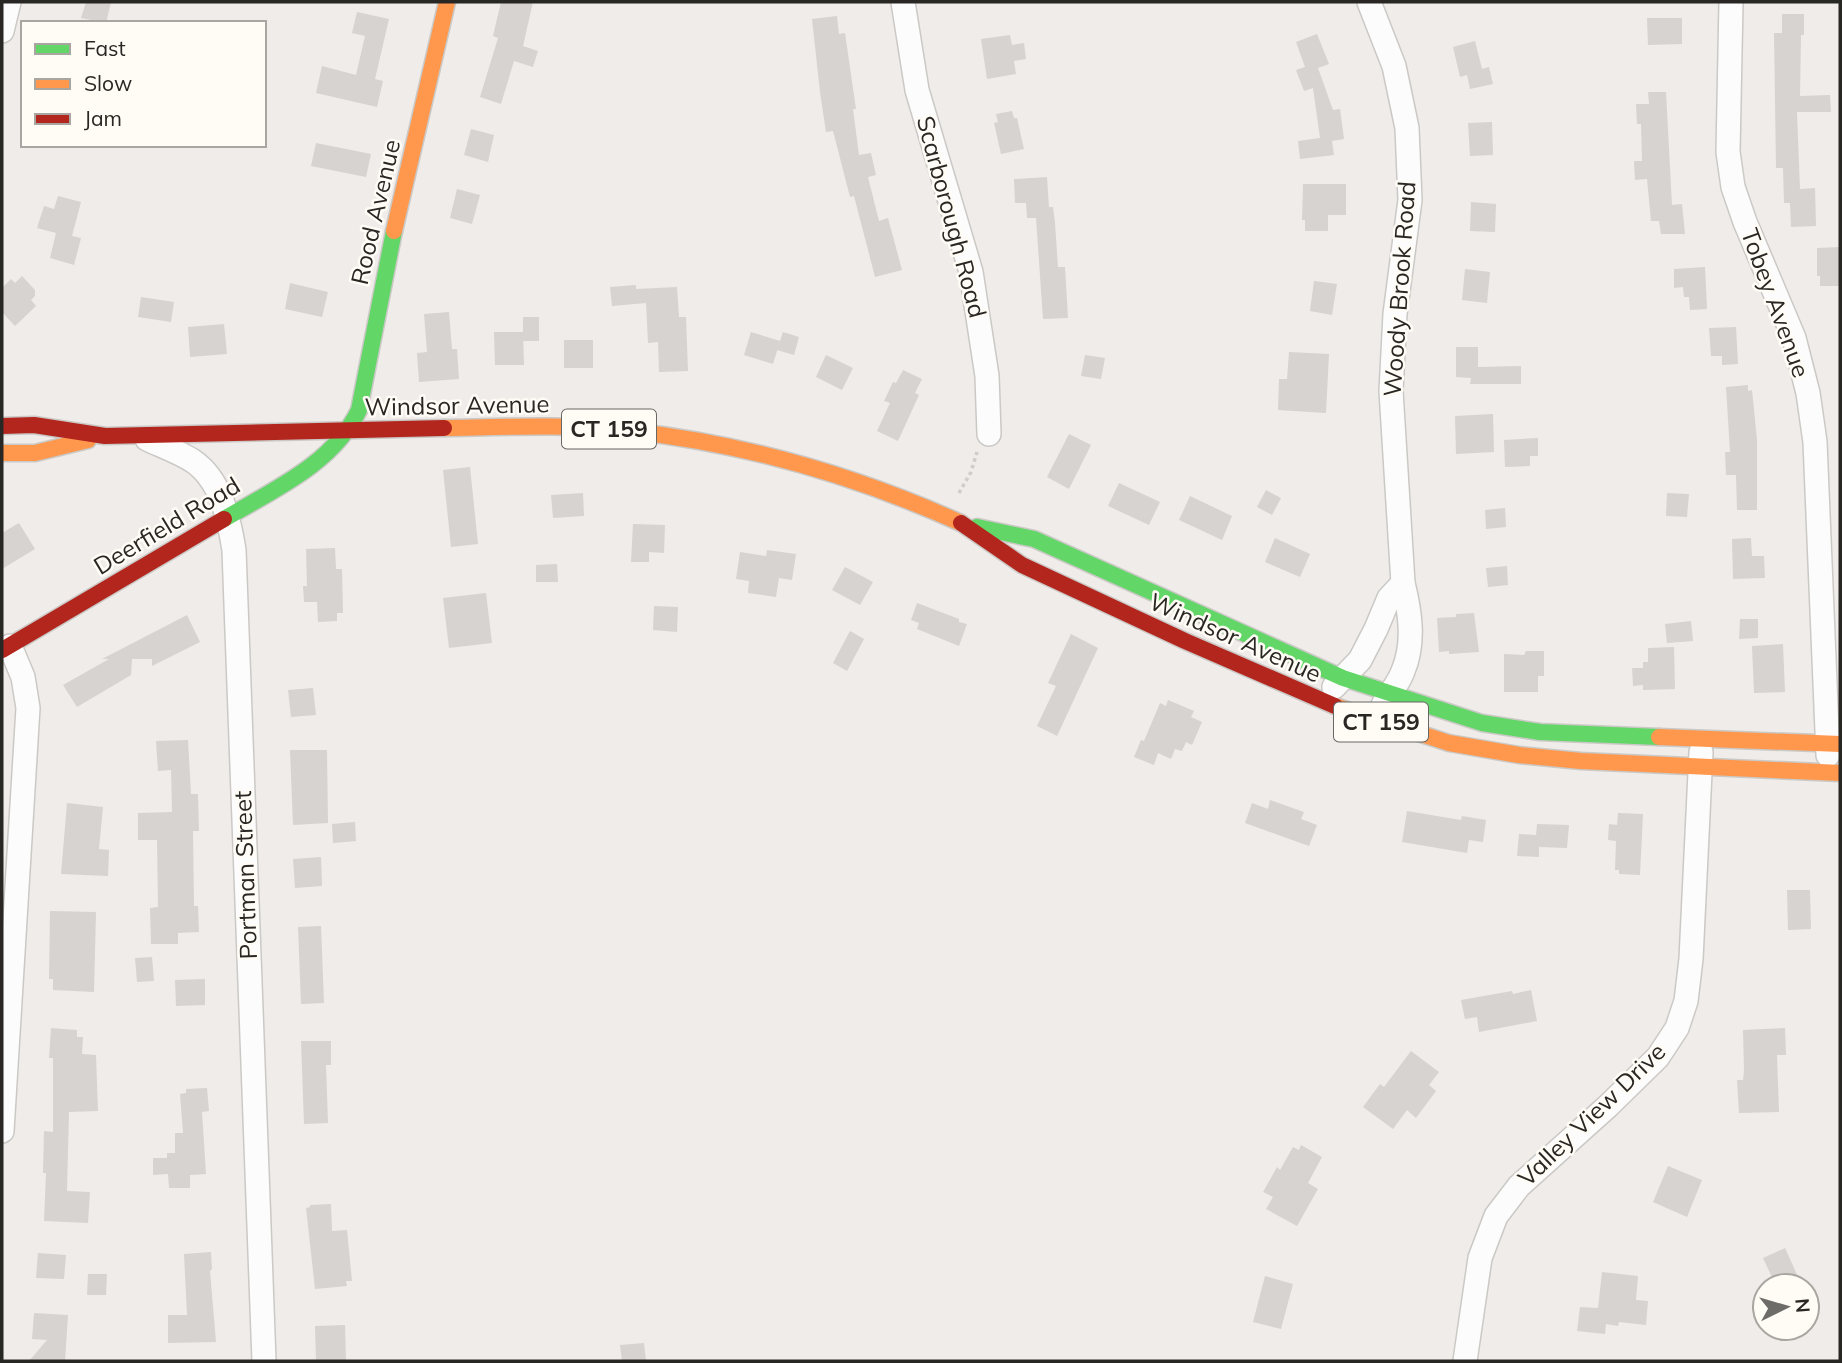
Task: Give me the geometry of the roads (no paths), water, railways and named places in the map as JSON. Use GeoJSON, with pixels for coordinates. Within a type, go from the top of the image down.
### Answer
{"type":"FeatureCollection","features":[{"type":"Feature","properties":{"kind":"main road","name":"Rood Avenue"},"geometry":{"type":"LineString","coordinates":[[348,431],[356,418],[362,398],[379,300],[447,2]]}},
{"type":"Feature","properties":{"kind":"main road","name":"Windsor Avenue"},"geometry":{"type":"LineString","coordinates":[[2,426],[34,425],[105,436],[574,428],[675,437],[728,446],[812,466],[885,490],[963,524],[1022,565],[1319,701],[1449,743],[1519,755],[1581,761],[1834,773]]}},
{"type":"Feature","properties":{"kind":"main road","name":"Deerfield Road"},"geometry":{"type":"LineString","coordinates":[[6,648],[315,465],[348,431]]}},
{"type":"Feature","properties":{"kind":"main road","name":"Windsor Avenue"},"geometry":{"type":"LineString","coordinates":[[2,453],[35,453],[105,436]]}},
{"type":"Feature","properties":{"kind":"main road","name":"Windsor Avenue"},"geometry":{"type":"LineString","coordinates":[[963,524],[1034,539],[1343,678],[1482,723],[1540,732],[1834,744]]}},
{"type":"Feature","properties":{"kind":"street"},"geometry":{"type":"LineString","coordinates":[[2,32],[9,2]]}},
{"type":"Feature","properties":{"kind":"street","name":"Scarborough Road"},"geometry":{"type":"LineString","coordinates":[[903,2],[917,90],[971,272],[987,376],[989,434]]}},
{"type":"Feature","properties":{"kind":"street","name":"Woody Brook Road"},"geometry":{"type":"LineString","coordinates":[[1369,2],[1394,66],[1407,128],[1410,201],[1395,314],[1391,391],[1403,583],[1409,606],[1410,635],[1404,671],[1374,720]]}},
{"type":"Feature","properties":{"kind":"street","name":"Tobey Avenue"},"geometry":{"type":"LineString","coordinates":[[1731,2],[1728,152],[1733,187],[1794,338],[1808,393],[1815,442],[1834,773]]}},
{"type":"Feature","properties":{"kind":"street","name":"Portman Street"},"geometry":{"type":"LineString","coordinates":[[138,435],[188,459],[203,470],[218,493],[228,517],[235,567],[264,1361]]}},
{"type":"Feature","properties":{"kind":"street"},"geometry":{"type":"LineString","coordinates":[[1319,701],[1360,660],[1389,598],[1403,583]]}},
{"type":"Feature","properties":{"kind":"street"},"geometry":{"type":"LineString","coordinates":[[2,1131],[28,708],[23,677],[6,648]]}},
{"type":"Feature","properties":{"kind":"street","name":"Valley View Drive"},"geometry":{"type":"LineString","coordinates":[[1465,1361],[1480,1258],[1496,1216],[1519,1186],[1658,1057],[1677,1028],[1686,1000],[1691,959],[1702,737]]}}]}
